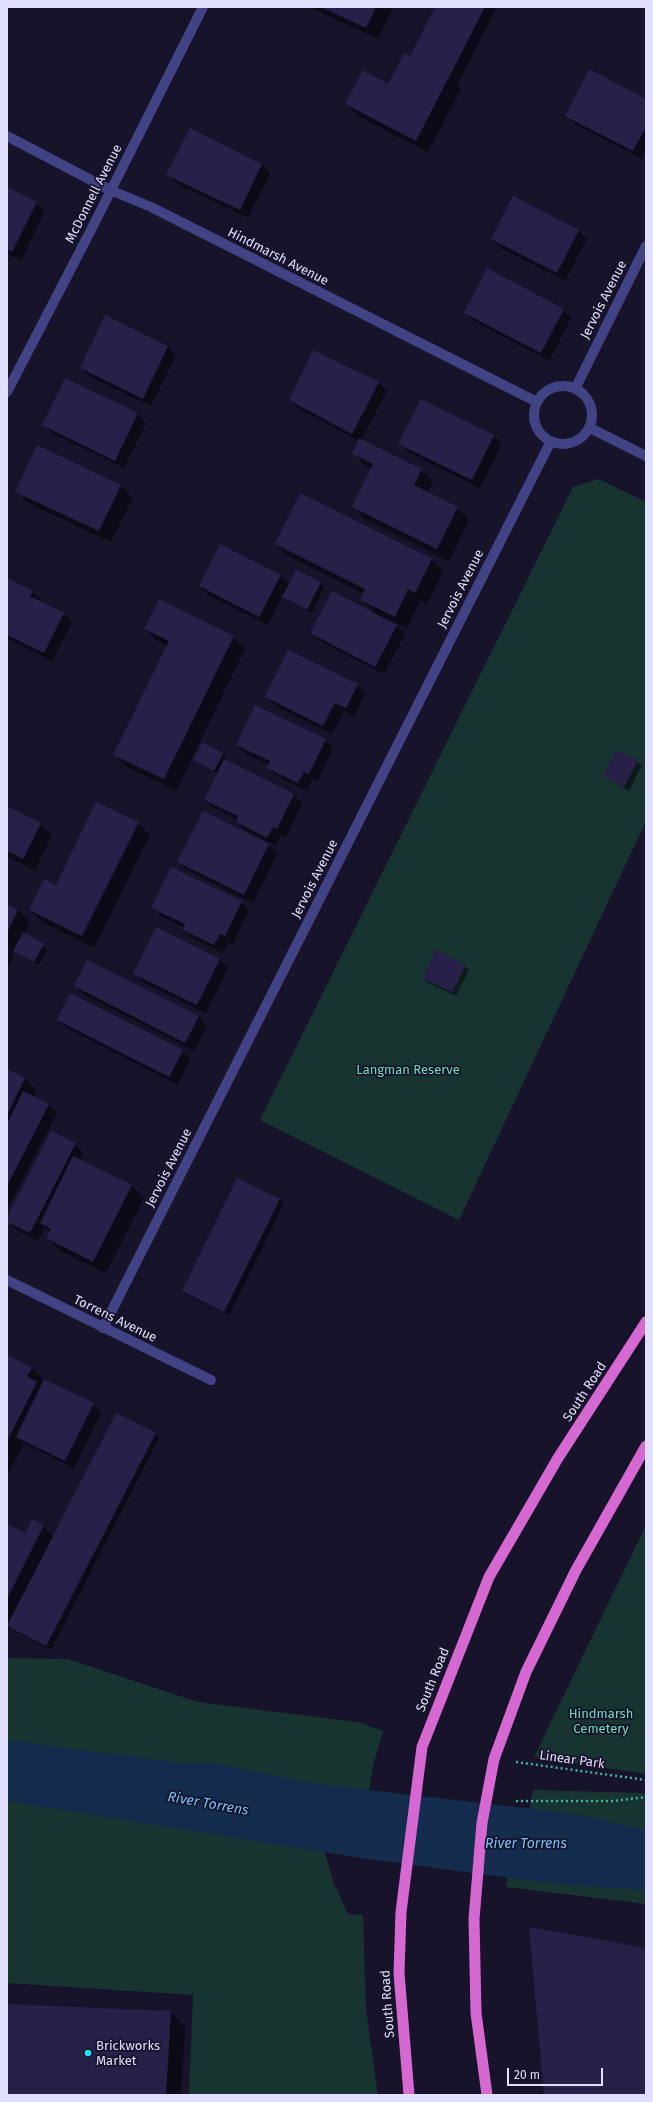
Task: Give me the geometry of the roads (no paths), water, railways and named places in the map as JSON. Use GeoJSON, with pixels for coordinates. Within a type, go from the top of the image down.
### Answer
{"type":"FeatureCollection","features":[{"type":"Feature","properties":{"kind":"highway","name":"South Road"},"geometry":{"type":"LineString","coordinates":[[408,2095],[399,1972],[401,1912],[422,1747],[443,1690],[489,1577],[558,1458],[646,1322]]}},
{"type":"Feature","properties":{"kind":"highway"},"geometry":{"type":"LineString","coordinates":[[487,2095],[476,2013],[474,1901],[482,1823],[494,1758],[526,1672],[576,1570],[646,1446]]}},
{"type":"Feature","properties":{"kind":"street","name":"McDonnell Avenue"},"geometry":{"type":"LineString","coordinates":[[7,392],[203,7]]}},
{"type":"Feature","properties":{"kind":"street","name":"Hindmarsh Avenue"},"geometry":{"type":"LineString","coordinates":[[7,136],[110,190],[151,207],[537,402]]}},
{"type":"Feature","properties":{"kind":"street","name":"Jervois Avenue"},"geometry":{"type":"LineString","coordinates":[[576,389],[646,246]]}},
{"type":"Feature","properties":{"kind":"street"},"geometry":{"type":"LineString","coordinates":[[567,386],[576,389],[584,393],[589,401],[592,410],[590,428],[584,436],[577,441],[559,444],[550,441],[541,434],[535,424],[534,412],[537,402],[542,394],[554,388],[567,386]]}},
{"type":"Feature","properties":{"kind":"street"},"geometry":{"type":"LineString","coordinates":[[590,428],[646,456]]}},
{"type":"Feature","properties":{"kind":"street","name":"Jervois Avenue"},"geometry":{"type":"LineString","coordinates":[[103,1328],[550,441]]}},
{"type":"Feature","properties":{"kind":"street","name":"Torrens Avenue"},"geometry":{"type":"LineString","coordinates":[[7,1280],[211,1380]]}},
{"type":"Feature","properties":{"kind":"water","name":"River Torrens"},"geometry":{"type":"Polygon","coordinates":[[[7,1740],[180,1763],[220,1764],[308,1783],[576,1814],[646,1830],[646,1890],[557,1884],[368,1859],[7,1801],[7,1740]]]}},
{"type":"Feature","properties":{"kind":"place","name":"Brickworks Market"},"geometry":{"type":"Point","coordinates":[88,2053]}},
{"type":"Feature","properties":{"kind":"park label","name":"Langman Reserve"},"geometry":{"type":"Point","coordinates":[408,1070]}},
{"type":"Feature","properties":{"kind":"park label","name":"Hindmarsh Cemetery"},"geometry":{"type":"Point","coordinates":[601,1722]}}]}
